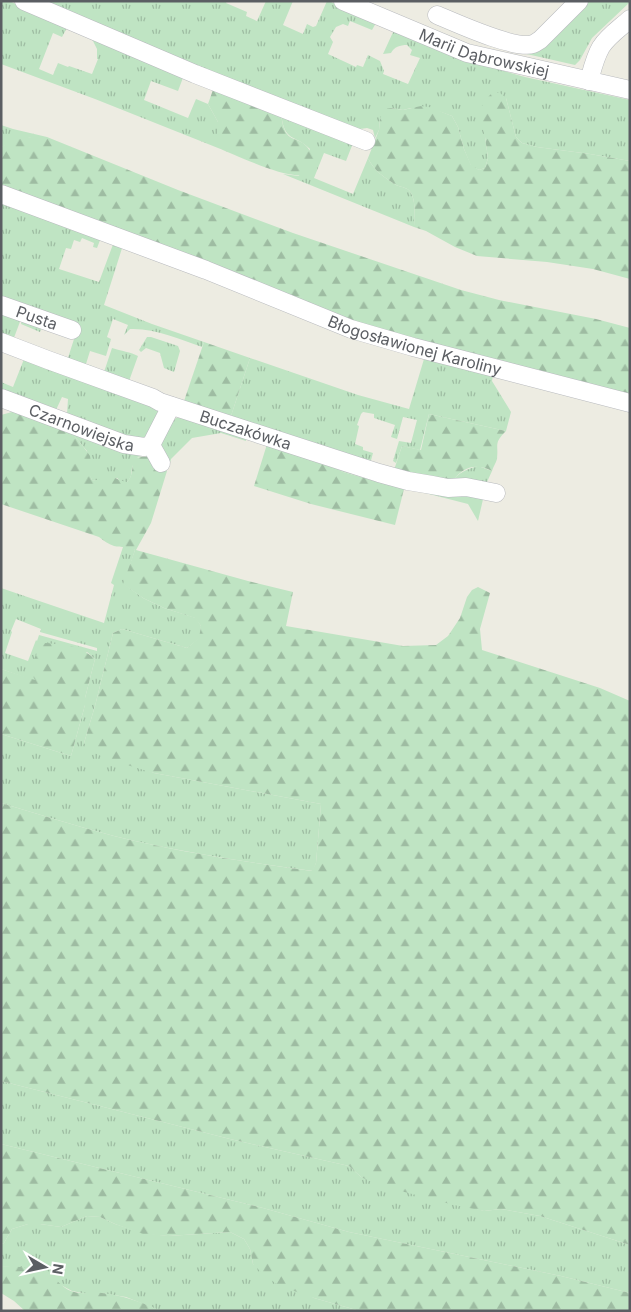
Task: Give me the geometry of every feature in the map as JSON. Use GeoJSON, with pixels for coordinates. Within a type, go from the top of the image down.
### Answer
{"type":"FeatureCollection","features":[{"type":"Feature","properties":{"kind":"street"},"geometry":{"type":"LineString","coordinates":[[24,1],[195,74],[366,141]]}},
{"type":"Feature","properties":{"kind":"street","name":"Marii Dąbrowskiej"},"geometry":{"type":"LineString","coordinates":[[343,1],[467,53],[630,90]]}},
{"type":"Feature","properties":{"kind":"street"},"geometry":{"type":"LineString","coordinates":[[428,37],[440,8],[507,43],[533,44],[540,40],[579,1]]}},
{"type":"Feature","properties":{"kind":"street"},"geometry":{"type":"LineString","coordinates":[[590,81],[600,49],[604,43],[628,23]]}},
{"type":"Feature","properties":{"kind":"street","name":"Błogosławionej Karoliny"},"geometry":{"type":"LineString","coordinates":[[1,194],[206,270],[351,329],[413,347],[630,403]]}},
{"type":"Feature","properties":{"kind":"street","name":"Pusta"},"geometry":{"type":"LineString","coordinates":[[1,305],[72,330]]}},
{"type":"Feature","properties":{"kind":"street","name":"Buczakówka"},"geometry":{"type":"LineString","coordinates":[[1,342],[171,406],[379,473],[408,481],[448,488],[466,487],[496,493]]}},
{"type":"Feature","properties":{"kind":"street","name":"Czarnowiejska"},"geometry":{"type":"LineString","coordinates":[[1,398],[124,444],[144,447],[150,445],[155,438],[171,406]]}},
{"type":"Feature","properties":{"kind":"street"},"geometry":{"type":"LineString","coordinates":[[150,445],[161,462]]}},
{"type":"Feature","properties":{"kind":"green space"},"geometry":{"type":"Polygon","coordinates":[[[1,1],[9,1],[68,26],[62,37],[53,33],[39,69],[53,75],[58,63],[92,74],[98,59],[97,49],[90,35],[184,75],[178,91],[151,81],[144,100],[188,118],[196,99],[208,104],[218,122],[218,148],[1,64],[1,1]]]}},
{"type":"Feature","properties":{"kind":"green space"},"geometry":{"type":"Polygon","coordinates":[[[30,1],[227,1],[226,3],[247,12],[246,16],[257,21],[266,1],[293,1],[283,25],[303,34],[307,24],[313,27],[316,26],[327,1],[329,1],[376,23],[372,30],[350,21],[348,26],[343,24],[336,27],[330,37],[333,42],[328,54],[356,67],[357,65],[363,67],[368,55],[380,61],[384,71],[383,74],[408,84],[420,58],[410,55],[412,50],[407,45],[394,49],[391,53],[383,54],[394,30],[433,48],[504,71],[630,100],[630,161],[522,143],[516,137],[506,98],[485,137],[488,158],[485,168],[479,170],[471,166],[458,127],[452,116],[441,112],[411,108],[403,110],[391,108],[380,119],[379,130],[375,138],[373,130],[367,128],[353,130],[30,1]]]}},
{"type":"Feature","properties":{"kind":"green space"},"geometry":{"type":"Polygon","coordinates":[[[586,1],[630,2],[592,38],[580,60],[575,65],[496,47],[461,35],[461,32],[520,50],[586,1]]]}},
{"type":"Feature","properties":{"kind":"green space"},"geometry":{"type":"Polygon","coordinates":[[[214,87],[281,114],[287,134],[305,145],[314,158],[307,174],[289,174],[277,171],[218,148],[218,122],[208,104],[214,87]]]}},
{"type":"Feature","properties":{"kind":"green space"},"geometry":{"type":"Polygon","coordinates":[[[493,92],[500,93],[506,98],[516,137],[522,143],[630,161],[630,279],[593,269],[547,262],[477,256],[414,227],[414,207],[411,192],[384,177],[376,170],[368,158],[379,130],[380,119],[384,109],[403,110],[421,106],[429,107],[452,116],[458,127],[471,165],[479,170],[485,168],[488,158],[479,114],[484,101],[493,92]]]}},
{"type":"Feature","properties":{"kind":"green space"},"geometry":{"type":"Polygon","coordinates":[[[281,114],[353,143],[346,161],[324,153],[314,178],[353,194],[368,158],[376,170],[384,177],[411,192],[414,207],[414,227],[283,174],[299,176],[310,149],[287,134],[281,114]]]}},
{"type":"Feature","properties":{"kind":"green space"},"geometry":{"type":"Polygon","coordinates":[[[1,125],[47,137],[31,137],[1,147],[1,125]]]}},
{"type":"Feature","properties":{"kind":"green space"},"geometry":{"type":"Polygon","coordinates":[[[47,137],[178,190],[293,233],[461,290],[630,328],[630,394],[349,324],[1,190],[1,147],[18,139],[47,137]]]}},
{"type":"Feature","properties":{"kind":"green space"},"geometry":{"type":"Polygon","coordinates":[[[1,199],[102,235],[97,248],[93,247],[94,243],[82,238],[80,242],[74,240],[71,249],[66,248],[59,269],[99,282],[115,239],[124,242],[104,305],[204,342],[202,347],[149,330],[130,329],[124,335],[128,325],[113,319],[107,337],[111,339],[106,356],[90,351],[86,364],[92,366],[88,371],[66,364],[75,336],[28,312],[26,304],[20,302],[8,304],[1,301],[1,199]]]}},
{"type":"Feature","properties":{"kind":"green space"},"geometry":{"type":"Polygon","coordinates":[[[1,308],[43,324],[40,332],[21,324],[21,319],[12,343],[1,338],[1,308]]]}},
{"type":"Feature","properties":{"kind":"green space"},"geometry":{"type":"Polygon","coordinates":[[[147,337],[178,346],[180,351],[174,372],[164,368],[160,353],[146,348],[141,352],[139,350],[147,337]]]}},
{"type":"Feature","properties":{"kind":"green space"},"geometry":{"type":"Polygon","coordinates":[[[204,342],[250,358],[230,419],[183,404],[204,342]]]}},
{"type":"Feature","properties":{"kind":"green space"},"geometry":{"type":"Polygon","coordinates":[[[112,348],[138,356],[129,381],[104,372],[112,348]]]}},
{"type":"Feature","properties":{"kind":"green space"},"geometry":{"type":"Polygon","coordinates":[[[26,354],[159,408],[151,430],[142,442],[67,414],[68,399],[62,397],[56,410],[1,393],[1,382],[13,387],[26,354]]]}},
{"type":"Feature","properties":{"kind":"green space"},"geometry":{"type":"Polygon","coordinates":[[[250,358],[358,395],[409,409],[424,359],[493,375],[492,381],[511,412],[506,431],[429,414],[420,450],[402,446],[396,463],[393,461],[399,441],[411,443],[417,420],[403,417],[397,439],[391,437],[395,425],[374,418],[374,414],[363,412],[357,425],[359,426],[355,444],[363,447],[363,450],[373,453],[370,464],[230,419],[250,358]]]}},
{"type":"Feature","properties":{"kind":"green space"},"geometry":{"type":"Polygon","coordinates":[[[19,410],[70,431],[90,456],[92,480],[109,477],[127,482],[131,475],[133,460],[138,458],[147,457],[159,464],[167,471],[151,523],[136,550],[293,592],[286,626],[403,646],[436,645],[448,636],[460,618],[467,597],[472,590],[478,587],[490,593],[480,629],[482,650],[600,688],[630,701],[630,1245],[540,1216],[501,1209],[484,1211],[454,1205],[378,1185],[361,1177],[349,1166],[230,1139],[1,1081],[1,803],[138,842],[312,871],[316,863],[321,804],[154,773],[101,756],[89,750],[84,743],[113,633],[122,629],[187,648],[199,638],[201,626],[195,618],[164,608],[143,598],[123,584],[135,550],[114,546],[99,537],[1,504],[1,415],[19,410]]]}},
{"type":"Feature","properties":{"kind":"green space"},"geometry":{"type":"Polygon","coordinates":[[[429,414],[506,431],[497,444],[497,459],[492,471],[480,467],[469,468],[460,473],[451,482],[394,470],[402,446],[421,450],[429,414]]]}},
{"type":"Feature","properties":{"kind":"green space"},"geometry":{"type":"Polygon","coordinates":[[[184,416],[245,433],[246,441],[221,433],[192,438],[171,459],[170,463],[162,455],[160,441],[176,418],[184,416]]]}},
{"type":"Feature","properties":{"kind":"green space"},"geometry":{"type":"Polygon","coordinates":[[[70,431],[138,450],[150,457],[138,457],[133,465],[131,477],[127,482],[122,482],[117,478],[92,480],[89,474],[90,467],[87,451],[70,431]]]}},
{"type":"Feature","properties":{"kind":"green space"},"geometry":{"type":"Polygon","coordinates":[[[268,441],[343,472],[404,489],[395,525],[311,504],[254,486],[268,441]]]}},
{"type":"Feature","properties":{"kind":"green space"},"geometry":{"type":"Polygon","coordinates":[[[478,466],[492,471],[487,482],[478,521],[468,504],[343,472],[334,467],[451,482],[463,472],[478,466]]]}},
{"type":"Feature","properties":{"kind":"green space"},"geometry":{"type":"Polygon","coordinates":[[[123,547],[131,547],[135,550],[124,584],[143,598],[164,608],[196,618],[201,626],[200,638],[187,648],[122,629],[113,633],[84,743],[154,773],[321,804],[316,863],[313,871],[213,856],[138,842],[1,803],[1,734],[71,756],[95,659],[87,652],[35,681],[1,669],[1,588],[104,623],[114,585],[111,583],[123,547]],[[16,619],[5,653],[28,661],[39,635],[97,651],[97,648],[40,632],[41,629],[16,619]]]}},
{"type":"Feature","properties":{"kind":"green space"},"geometry":{"type":"Polygon","coordinates":[[[45,643],[77,648],[95,659],[71,756],[1,734],[1,669],[35,680],[31,673],[33,661],[45,643]]]}},
{"type":"Feature","properties":{"kind":"green space"},"geometry":{"type":"Polygon","coordinates":[[[1,1081],[230,1139],[349,1166],[361,1177],[484,1211],[501,1209],[540,1216],[630,1245],[630,1293],[561,1276],[349,1232],[263,1208],[1,1144],[1,1081]]]}},
{"type":"Feature","properties":{"kind":"green space"},"geometry":{"type":"Polygon","coordinates":[[[1,1144],[263,1208],[349,1232],[561,1276],[630,1293],[630,1311],[360,1311],[280,1286],[265,1276],[253,1264],[250,1249],[244,1239],[230,1232],[168,1236],[143,1234],[100,1217],[87,1216],[61,1227],[28,1224],[12,1229],[4,1243],[1,1244],[1,1144]]]}},
{"type":"Feature","properties":{"kind":"green space"},"geometry":{"type":"Polygon","coordinates":[[[87,1216],[100,1217],[143,1233],[168,1236],[230,1232],[244,1239],[250,1249],[253,1264],[314,1298],[360,1311],[161,1311],[126,1297],[72,1291],[39,1270],[1,1266],[1,1244],[4,1243],[12,1229],[28,1224],[61,1227],[87,1216]]]}},
{"type":"Feature","properties":{"kind":"green space"},"geometry":{"type":"Polygon","coordinates":[[[1,1266],[39,1270],[50,1275],[71,1291],[117,1295],[161,1311],[25,1311],[1,1293],[1,1266]]]}}]}
